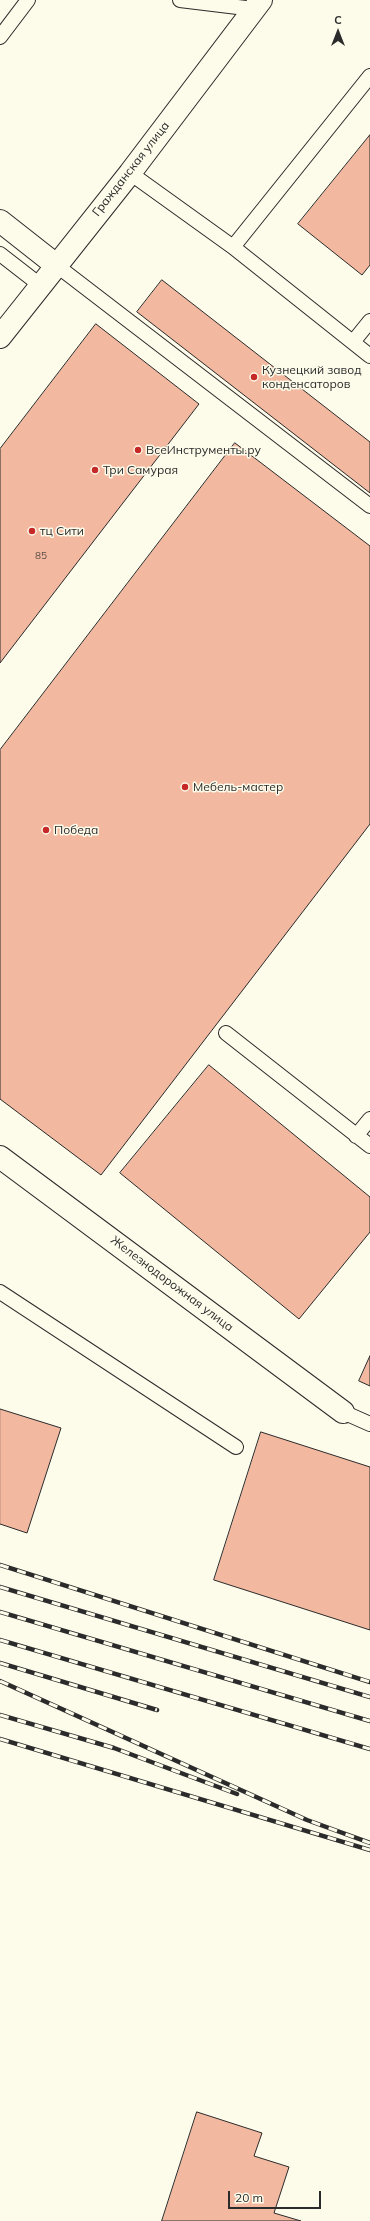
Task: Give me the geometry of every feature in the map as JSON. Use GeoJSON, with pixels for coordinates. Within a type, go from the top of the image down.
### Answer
{"type":"FeatureCollection","features":[{"type":"Feature","properties":{"kind":"street","name":"Гражданская улица"},"geometry":{"type":"LineString","coordinates":[[0,337],[56,264],[130,173],[257,5]]}},
{"type":"Feature","properties":{"kind":"street"},"geometry":{"type":"LineString","coordinates":[[0,221],[56,264]]}},
{"type":"Feature","properties":{"kind":"street","name":"Железнодорожная улица"},"geometry":{"type":"LineString","coordinates":[[0,1157],[343,1412]]}},
{"type":"Feature","properties":{"kind":"lane"},"geometry":{"type":"LineString","coordinates":[[0,38],[28,0]]}},
{"type":"Feature","properties":{"kind":"lane"},"geometry":{"type":"LineString","coordinates":[[180,0],[257,5]]}},
{"type":"Feature","properties":{"kind":"lane"},"geometry":{"type":"LineString","coordinates":[[233,247],[370,76]]}},
{"type":"Feature","properties":{"kind":"lane"},"geometry":{"type":"LineString","coordinates":[[130,173],[233,247],[370,356]]}},
{"type":"Feature","properties":{"kind":"lane"},"geometry":{"type":"LineString","coordinates":[[0,254],[40,285]]}},
{"type":"Feature","properties":{"kind":"lane"},"geometry":{"type":"LineString","coordinates":[[56,264],[370,506]]}},
{"type":"Feature","properties":{"kind":"lane"},"geometry":{"type":"LineString","coordinates":[[353,342],[370,321]]}},
{"type":"Feature","properties":{"kind":"lane"},"geometry":{"type":"LineString","coordinates":[[226,1033],[370,1146]]}},
{"type":"Feature","properties":{"kind":"lane"},"geometry":{"type":"LineString","coordinates":[[356,1136],[370,1119]]}},
{"type":"Feature","properties":{"kind":"lane"},"geometry":{"type":"LineString","coordinates":[[0,1292],[236,1447]]}},
{"type":"Feature","properties":{"kind":"lane"},"geometry":{"type":"LineString","coordinates":[[343,1412],[370,1424]]}},
{"type":"Feature","properties":{"kind":"building"},"geometry":{"type":"Polygon","coordinates":[[[370,135],[370,265],[362,275],[298,224],[370,135]]]}},
{"type":"Feature","properties":{"kind":"building","name":"Кузнецкий завод конденсаторов"},"geometry":{"type":"Polygon","coordinates":[[[162,280],[370,442],[370,493],[137,312],[162,280]]]}},
{"type":"Feature","properties":{"kind":"building"},"geometry":{"type":"Polygon","coordinates":[[[96,324],[199,404],[0,663],[0,449],[96,324]]]}},
{"type":"Feature","properties":{"kind":"building","name":"Мебель-мастер"},"geometry":{"type":"Polygon","coordinates":[[[235,443],[370,546],[370,824],[101,1175],[0,1099],[0,750],[235,443]]]}},
{"type":"Feature","properties":{"kind":"building"},"geometry":{"type":"Polygon","coordinates":[[[209,1065],[370,1197],[370,1232],[299,1319],[120,1173],[209,1065]]]}},
{"type":"Feature","properties":{"kind":"building"},"geometry":{"type":"Polygon","coordinates":[[[370,1356],[370,1386],[359,1381],[370,1356]]]}},
{"type":"Feature","properties":{"kind":"building"},"geometry":{"type":"Polygon","coordinates":[[[0,1409],[61,1428],[27,1533],[0,1524],[0,1409]]]}},
{"type":"Feature","properties":{"kind":"building"},"geometry":{"type":"Polygon","coordinates":[[[261,1432],[370,1467],[370,1630],[214,1580],[261,1432]]]}},
{"type":"Feature","properties":{"kind":"building"},"geometry":{"type":"Polygon","coordinates":[[[197,2112],[262,2133],[254,2156],[289,2167],[274,2213],[301,2221],[162,2221],[197,2112]]]}},
{"type":"Feature","properties":{"kind":"railway"},"geometry":{"type":"LineString","coordinates":[[0,1565],[370,1682]]}},
{"type":"Feature","properties":{"kind":"railway"},"geometry":{"type":"LineString","coordinates":[[0,1587],[370,1697]]}},
{"type":"Feature","properties":{"kind":"railway"},"geometry":{"type":"LineString","coordinates":[[0,1612],[370,1721]]}},
{"type":"Feature","properties":{"kind":"railway"},"geometry":{"type":"LineString","coordinates":[[0,1640],[370,1749]]}},
{"type":"Feature","properties":{"kind":"railway"},"geometry":{"type":"LineString","coordinates":[[0,1663],[157,1710]]}},
{"type":"Feature","properties":{"kind":"railway"},"geometry":{"type":"LineString","coordinates":[[0,1681],[307,1820],[370,1843]]}},
{"type":"Feature","properties":{"kind":"railway"},"geometry":{"type":"LineString","coordinates":[[0,1715],[114,1748],[237,1794]]}},
{"type":"Feature","properties":{"kind":"railway"},"geometry":{"type":"LineString","coordinates":[[0,1739],[370,1850]]}},
{"type":"Feature","properties":{"kind":"place","name":"Кузнецкий завод конденсаторов"},"geometry":{"type":"Point","coordinates":[254,377]}},
{"type":"Feature","properties":{"kind":"place","name":"ВсеИнструменты.ру"},"geometry":{"type":"Point","coordinates":[138,450]}},
{"type":"Feature","properties":{"kind":"place","name":"Три Самурая"},"geometry":{"type":"Point","coordinates":[95,470]}},
{"type":"Feature","properties":{"kind":"place","name":"тц Сити"},"geometry":{"type":"Point","coordinates":[32,531]}},
{"type":"Feature","properties":{"kind":"place","name":"Мебель-мастер"},"geometry":{"type":"Point","coordinates":[185,787]}},
{"type":"Feature","properties":{"kind":"place","name":"Победа"},"geometry":{"type":"Point","coordinates":[46,830]}}]}
